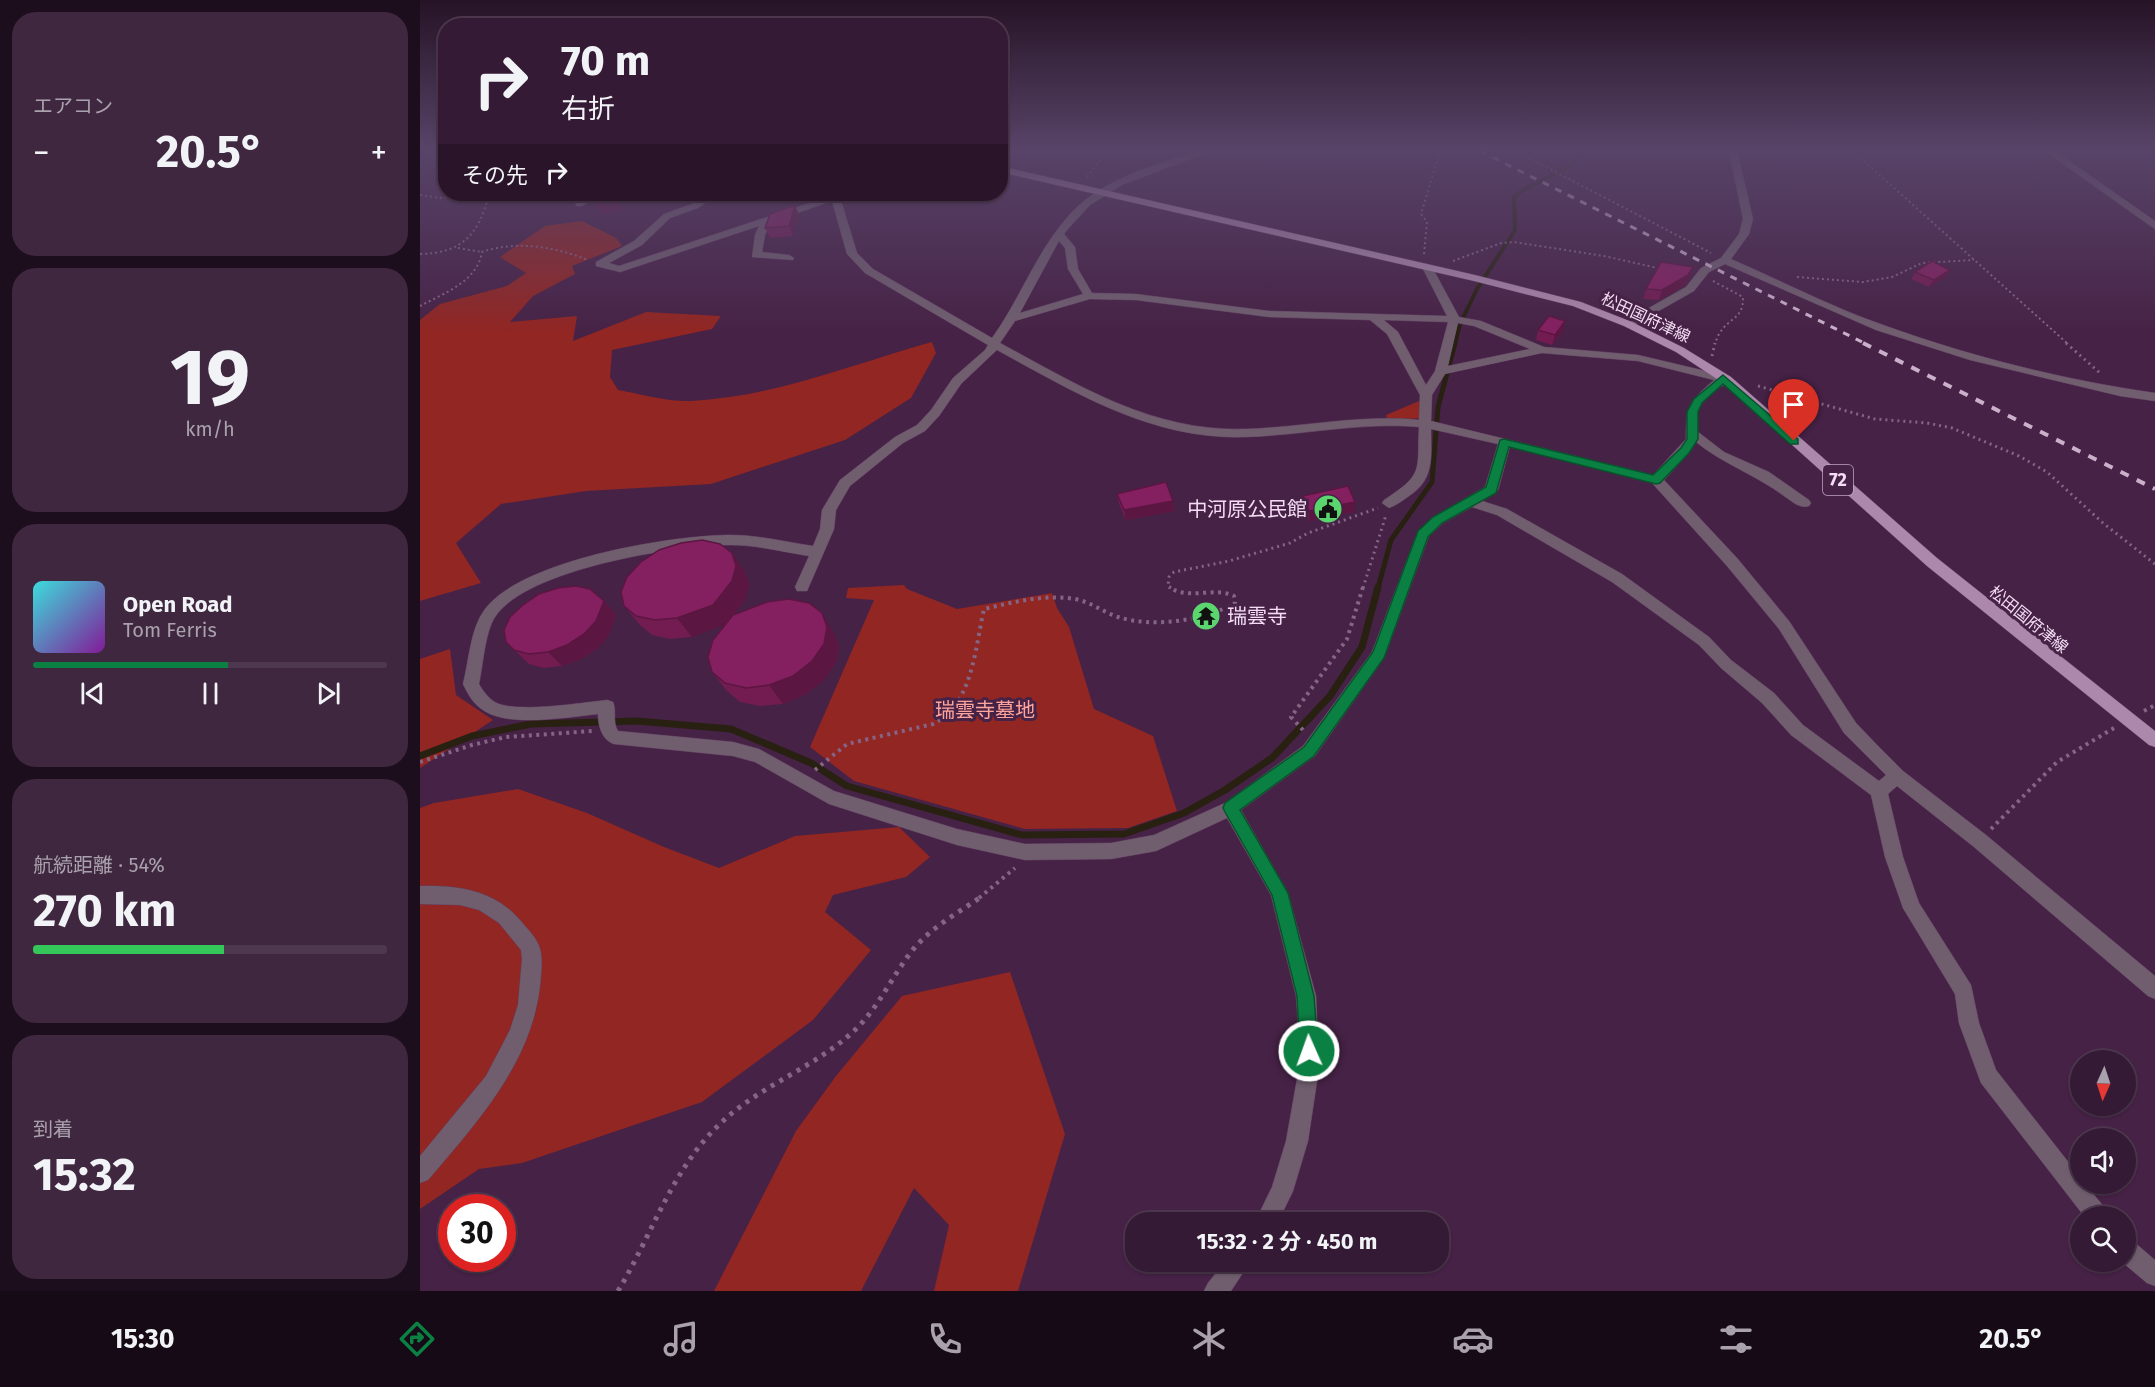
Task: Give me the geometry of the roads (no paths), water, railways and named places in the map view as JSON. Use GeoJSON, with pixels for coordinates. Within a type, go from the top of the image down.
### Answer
{"type":"FeatureCollection","features":[{"type":"Feature","properties":{"kind":"main road","name":"松田国府津線"},"geometry":{"type":"LineString","coordinates":[[1178,211],[1482,280],[1577,304],[1628,324],[1680,350],[1725,379],[1932,562],[2155,740]]}},
{"type":"Feature","properties":{"kind":"street"},"geometry":{"type":"LineString","coordinates":[[680,211],[667,216],[638,243],[600,264],[620,269],[791,211]]}},
{"type":"Feature","properties":{"kind":"street"},"geometry":{"type":"LineString","coordinates":[[840,211],[852,254],[869,271],[1105,405],[1142,419],[1176,429],[1217,433],[1342,424],[1424,423],[1656,480],[1732,562],[1784,625],[1850,728],[1898,776],[1980,841],[2155,989]]}},
{"type":"Feature","properties":{"kind":"street"},"geometry":{"type":"LineString","coordinates":[[802,587],[827,529],[829,510],[845,483],[899,440],[921,428],[935,413],[957,381],[990,352],[1013,318],[1059,235],[1078,211]]}},
{"type":"Feature","properties":{"kind":"street"},"geometry":{"type":"LineString","coordinates":[[1628,324],[1690,289],[1706,270],[1725,260],[1744,234],[1748,219],[1746,211]]}},
{"type":"Feature","properties":{"kind":"street"},"geometry":{"type":"LineString","coordinates":[[2134,211],[2155,226]]}},
{"type":"Feature","properties":{"kind":"street"},"geometry":{"type":"LineString","coordinates":[[767,220],[760,235],[756,255],[789,258]]}},
{"type":"Feature","properties":{"kind":"street"},"geometry":{"type":"LineString","coordinates":[[1059,235],[1070,247],[1073,269],[1089,296]]}},
{"type":"Feature","properties":{"kind":"street"},"geometry":{"type":"LineString","coordinates":[[1725,260],[1880,328],[1974,358],[2120,392],[2155,397]]}},
{"type":"Feature","properties":{"kind":"street"},"geometry":{"type":"LineString","coordinates":[[1428,268],[1459,320]]}},
{"type":"Feature","properties":{"kind":"street"},"geometry":{"type":"LineString","coordinates":[[1013,318],[1089,296],[1136,297],[1269,314],[1459,320],[1477,323],[1542,350]]}},
{"type":"Feature","properties":{"kind":"street"},"geometry":{"type":"LineString","coordinates":[[1374,318],[1392,332],[1426,395]]}},
{"type":"Feature","properties":{"kind":"street"},"geometry":{"type":"LineString","coordinates":[[1389,503],[1413,488],[1420,480],[1424,466],[1426,395],[1441,371],[1459,320]]}},
{"type":"Feature","properties":{"kind":"street"},"geometry":{"type":"LineString","coordinates":[[1441,371],[1542,350],[1638,358],[1725,379]]}},
{"type":"Feature","properties":{"kind":"street"},"geometry":{"type":"LineString","coordinates":[[1656,480],[1685,450],[1692,439],[1692,412],[1698,402],[1725,379]]}},
{"type":"Feature","properties":{"kind":"street"},"geometry":{"type":"LineString","coordinates":[[1692,433],[1720,455],[1764,475],[1804,503]]}},
{"type":"Feature","properties":{"kind":"street"},"geometry":{"type":"LineString","coordinates":[[817,552],[733,540],[711,541],[620,555],[576,566],[514,591],[499,602],[488,615],[471,684],[480,700],[495,709],[513,712],[607,707],[605,713],[609,732],[614,737],[733,749],[759,756],[829,797],[957,837],[1025,852],[1111,851],[1156,843],[1231,808],[1309,751],[1379,654],[1423,534],[1438,520],[1491,490],[1504,443]]}},
{"type":"Feature","properties":{"kind":"street"},"geometry":{"type":"LineString","coordinates":[[1472,502],[1513,518],[1617,578],[1704,641],[1768,698],[1797,730],[1879,791],[1894,857],[1912,908],[1964,992],[1970,1023],[1988,1076],[2089,1206]]}},
{"type":"Feature","properties":{"kind":"street"},"geometry":{"type":"LineString","coordinates":[[1879,791],[1898,776]]}},
{"type":"Feature","properties":{"kind":"street"},"geometry":{"type":"LineString","coordinates":[[1231,808],[1279,893],[1303,987],[1310,1034],[1309,1068],[1297,1141],[1282,1191],[1271,1212]]}},
{"type":"Feature","properties":{"kind":"street"},"geometry":{"type":"LineString","coordinates":[[420,895],[448,893],[478,899],[504,914],[531,950],[530,988],[523,1025],[511,1052],[489,1089],[420,1172]]}},
{"type":"Feature","properties":{"kind":"street"},"geometry":{"type":"LineString","coordinates":[[2136,1259],[2155,1275]]}},
{"type":"Feature","properties":{"kind":"street"},"geometry":{"type":"LineString","coordinates":[[1216,1291],[1231,1272]]}},
{"type":"Feature","properties":{"kind":"waterway"},"geometry":{"type":"LineString","coordinates":[[1455,344],[1460,324],[1477,289],[1515,230],[1514,211]]}},
{"type":"Feature","properties":{"kind":"waterway"},"geometry":{"type":"LineString","coordinates":[[1378,588],[1391,540],[1432,482],[1438,407],[1455,343]]}},
{"type":"Feature","properties":{"kind":"waterway"},"geometry":{"type":"LineString","coordinates":[[420,756],[472,736],[531,724],[637,721],[731,729],[811,763],[847,786],[1022,835],[1124,834],[1184,813],[1225,790],[1272,758],[1330,696],[1362,647],[1378,587]]}},
{"type":"Feature","properties":{"kind":"railway"},"geometry":{"type":"LineString","coordinates":[[1600,211],[1866,344]]}},
{"type":"Feature","properties":{"kind":"railway"},"geometry":{"type":"LineString","coordinates":[[1863,343],[2155,489]]}},
{"type":"Feature","properties":{"kind":"place","name":"中河原公民館"},"geometry":{"type":"Point","coordinates":[1328,509]}},
{"type":"Feature","properties":{"kind":"place","name":"瑞雲寺"},"geometry":{"type":"Point","coordinates":[1206,616]}},
{"type":"Feature","properties":{"kind":"park label","name":"瑞雲寺墓地"},"geometry":{"type":"Point","coordinates":[985,710]}}]}
